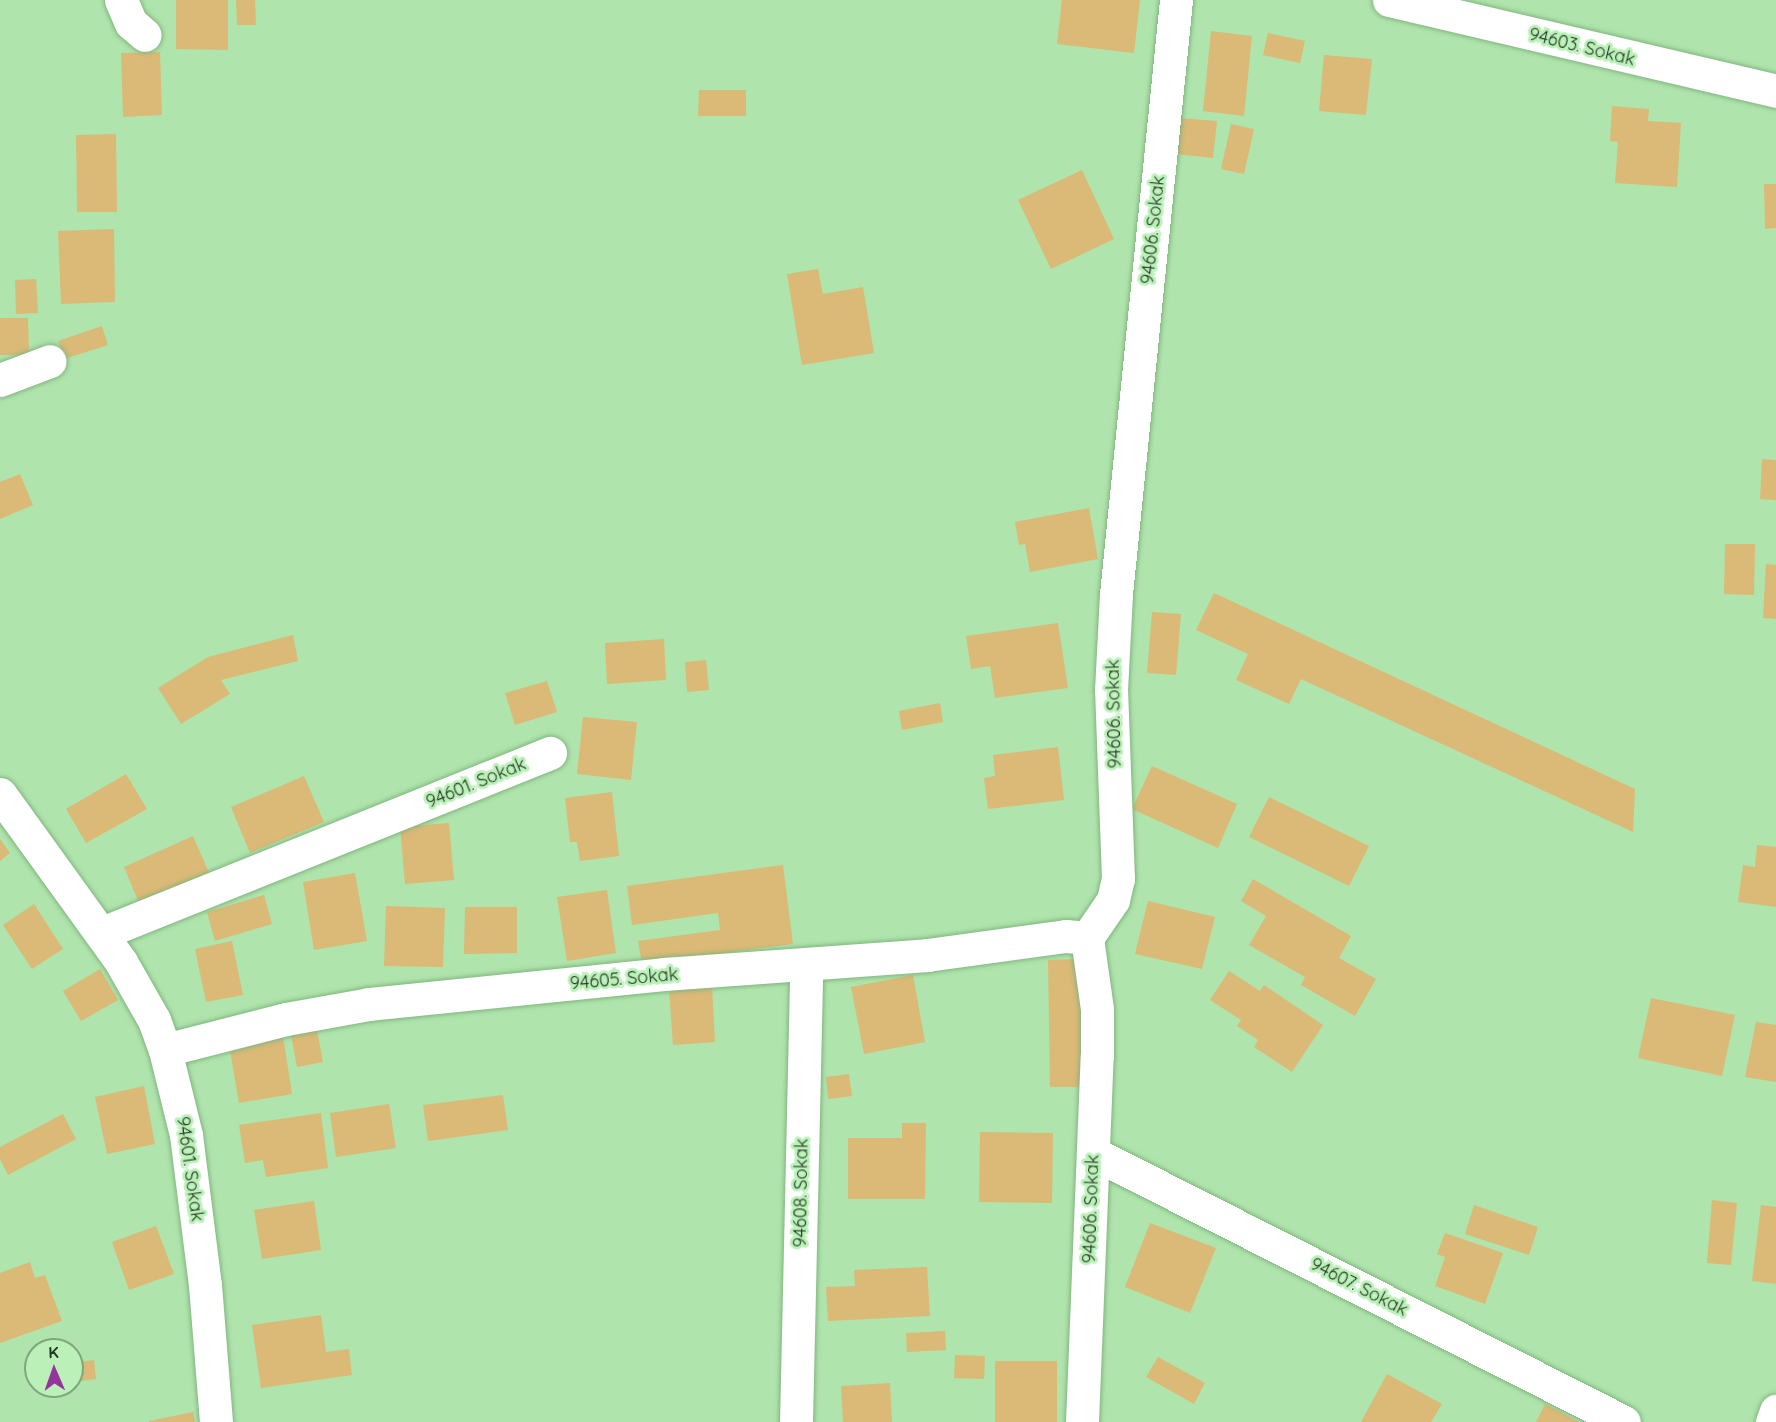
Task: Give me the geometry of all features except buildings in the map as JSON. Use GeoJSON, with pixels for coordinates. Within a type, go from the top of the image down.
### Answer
{"type":"FeatureCollection","features":[{"type":"Feature","properties":{"kind":"street"},"geometry":{"type":"LineString","coordinates":[[121,0],[131,23],[145,35]]}},
{"type":"Feature","properties":{"kind":"street","name":"94606. Sokak"},"geometry":{"type":"LineString","coordinates":[[1082,1422],[1097,1009],[1087,938],[1113,900],[1118,879],[1111,690],[1116,594],[1176,0]]}},
{"type":"Feature","properties":{"kind":"street","name":"94603. Sokak"},"geometry":{"type":"LineString","coordinates":[[1389,0],[1776,91]]}},
{"type":"Feature","properties":{"kind":"street"},"geometry":{"type":"LineString","coordinates":[[0,380],[50,362]]}},
{"type":"Feature","properties":{"kind":"street","name":"94601. Sokak"},"geometry":{"type":"LineString","coordinates":[[102,933],[550,753]]}},
{"type":"Feature","properties":{"kind":"street","name":"94601. Sokak"},"geometry":{"type":"LineString","coordinates":[[0,794],[102,933],[139,992],[165,1050],[186,1136],[205,1285],[216,1422]]}},
{"type":"Feature","properties":{"kind":"street","name":"94605. Sokak"},"geometry":{"type":"LineString","coordinates":[[165,1050],[286,1018],[358,1005],[970,950],[1057,937],[1087,938]]}},
{"type":"Feature","properties":{"kind":"street","name":"94608. Sokak"},"geometry":{"type":"LineString","coordinates":[[796,1422],[806,964]]}},
{"type":"Feature","properties":{"kind":"street","name":"94607. Sokak"},"geometry":{"type":"LineString","coordinates":[[1093,1153],[1624,1422]]}},
{"type":"Feature","properties":{"kind":"street"},"geometry":{"type":"LineString","coordinates":[[1772,1422],[1776,1411]]}}]}
